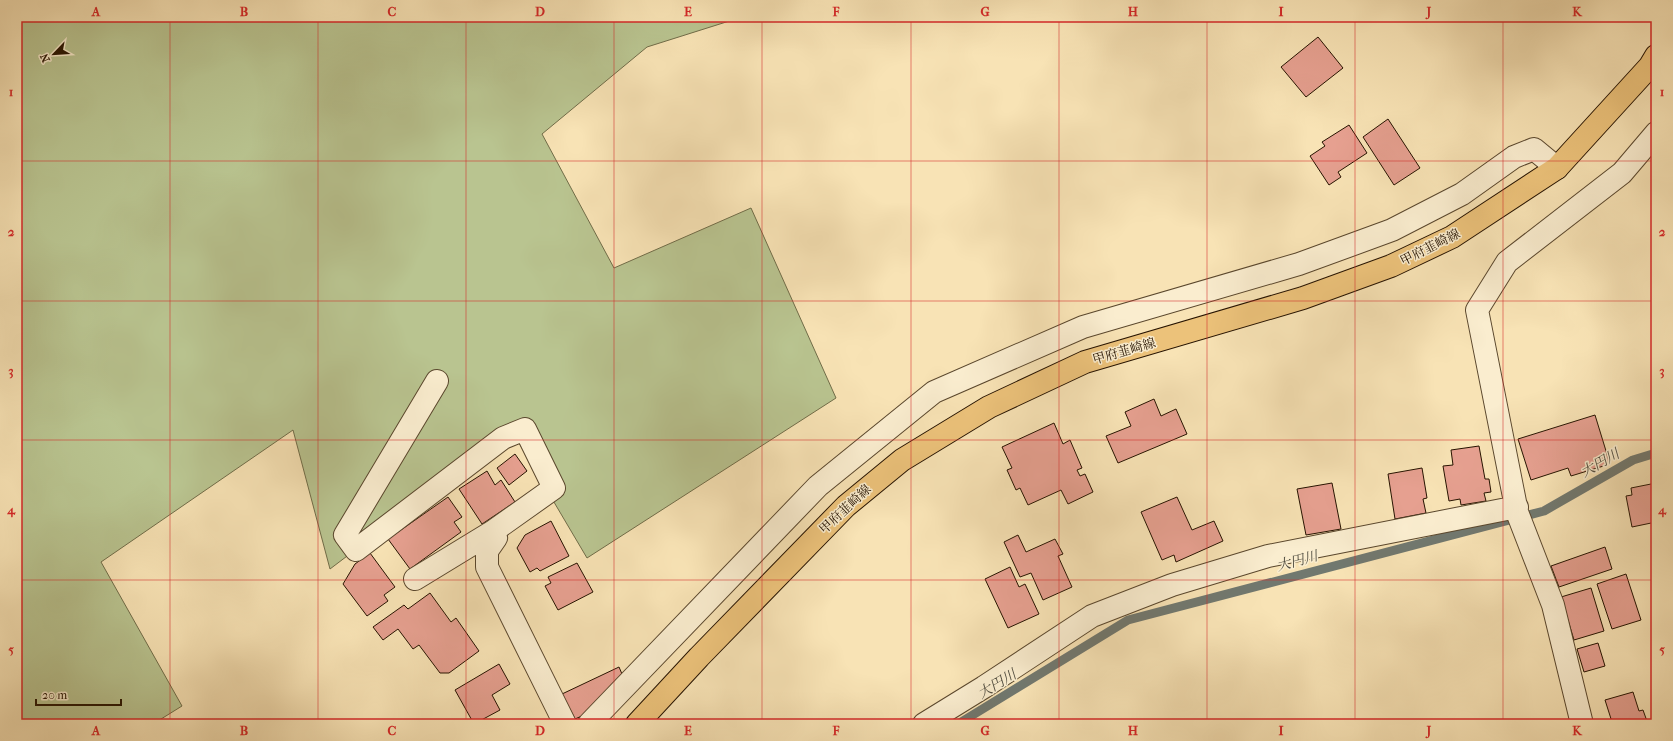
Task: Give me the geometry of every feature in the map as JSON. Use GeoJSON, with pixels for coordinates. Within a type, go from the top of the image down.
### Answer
{"type":"FeatureCollection","features":[{"type":"Feature","properties":{"kind":"main road","name":"甲府韮崎線"},"geometry":{"type":"LineString","coordinates":[[637,724],[704,652],[846,506],[902,460],[989,407],[1085,362],[1303,298],[1391,266],[1452,237],[1557,168],[1650,66],[1656,56]]}},
{"type":"Feature","properties":{"kind":"street"},"geometry":{"type":"LineString","coordinates":[[1582,724],[1553,605],[1519,515],[1477,310],[1507,262],[1622,173],[1656,133]]}},
{"type":"Feature","properties":{"kind":"street"},"geometry":{"type":"LineString","coordinates":[[589,724],[818,486],[934,392],[1083,328],[1299,264],[1392,230],[1462,194],[1514,157],[1534,149],[1557,168]]}},
{"type":"Feature","properties":{"kind":"street"},"geometry":{"type":"LineString","coordinates":[[416,579],[492,532],[554,488],[524,430],[503,438],[356,550],[345,535],[437,381]]}},
{"type":"Feature","properties":{"kind":"street"},"geometry":{"type":"LineString","coordinates":[[924,724],[984,687],[1092,616],[1172,585],[1268,556],[1519,515]]}},
{"type":"Feature","properties":{"kind":"street"},"geometry":{"type":"LineString","coordinates":[[492,532],[496,538],[486,551],[487,568],[565,724]]}},
{"type":"Feature","properties":{"kind":"green space"},"geometry":{"type":"Polygon","coordinates":[[[17,17],[742,17],[647,47],[542,134],[614,268],[751,208],[836,398],[587,558],[512,431],[330,569],[293,430],[101,562],[182,706],[153,724],[17,724],[17,17]]]}},
{"type":"Feature","properties":{"kind":"building"},"geometry":{"type":"Polygon","coordinates":[[[1318,37],[1343,68],[1306,97],[1281,67],[1318,37]]]}},
{"type":"Feature","properties":{"kind":"building"},"geometry":{"type":"Polygon","coordinates":[[[1388,119],[1420,168],[1394,185],[1363,137],[1388,119]]]}},
{"type":"Feature","properties":{"kind":"building"},"geometry":{"type":"Polygon","coordinates":[[[1349,125],[1367,153],[1338,172],[1341,177],[1329,185],[1310,156],[1325,146],[1322,142],[1349,125]]]}},
{"type":"Feature","properties":{"kind":"building"},"geometry":{"type":"Polygon","coordinates":[[[1154,399],[1161,416],[1176,409],[1187,434],[1118,463],[1106,436],[1131,426],[1125,412],[1154,399]]]}},
{"type":"Feature","properties":{"kind":"building"},"geometry":{"type":"Polygon","coordinates":[[[1595,415],[1610,464],[1571,476],[1568,468],[1531,480],[1518,439],[1595,415]]]}},
{"type":"Feature","properties":{"kind":"building"},"geometry":{"type":"Polygon","coordinates":[[[1054,423],[1063,444],[1070,440],[1082,468],[1077,470],[1080,476],[1085,474],[1093,492],[1068,504],[1061,490],[1028,505],[1020,488],[1016,490],[1007,470],[1012,468],[1002,447],[1054,423]]]}},
{"type":"Feature","properties":{"kind":"building"},"geometry":{"type":"Polygon","coordinates":[[[1479,446],[1485,479],[1489,479],[1491,492],[1484,493],[1486,501],[1461,505],[1460,499],[1449,501],[1443,466],[1453,465],[1451,450],[1479,446]]]}},
{"type":"Feature","properties":{"kind":"building"},"geometry":{"type":"Polygon","coordinates":[[[515,454],[527,471],[509,485],[497,468],[515,454]]]}},
{"type":"Feature","properties":{"kind":"building"},"geometry":{"type":"Polygon","coordinates":[[[1422,468],[1427,498],[1423,499],[1426,513],[1395,519],[1388,474],[1422,468]]]}},
{"type":"Feature","properties":{"kind":"building"},"geometry":{"type":"Polygon","coordinates":[[[487,471],[495,485],[501,480],[515,502],[482,524],[459,489],[487,471]]]}},
{"type":"Feature","properties":{"kind":"building"},"geometry":{"type":"Polygon","coordinates":[[[1332,483],[1341,529],[1306,535],[1297,489],[1332,483]]]}},
{"type":"Feature","properties":{"kind":"building"},"geometry":{"type":"Polygon","coordinates":[[[1656,483],[1656,522],[1632,527],[1626,496],[1632,495],[1631,488],[1656,483]]]}},
{"type":"Feature","properties":{"kind":"building"},"geometry":{"type":"Polygon","coordinates":[[[448,497],[462,517],[454,522],[461,532],[410,569],[388,539],[448,497]]]}},
{"type":"Feature","properties":{"kind":"building"},"geometry":{"type":"Polygon","coordinates":[[[1177,497],[1192,530],[1214,521],[1223,541],[1176,562],[1174,555],[1162,560],[1141,512],[1177,497]]]}},
{"type":"Feature","properties":{"kind":"building"},"geometry":{"type":"Polygon","coordinates":[[[551,521],[569,556],[540,571],[537,568],[530,572],[517,548],[525,535],[551,521]]]}},
{"type":"Feature","properties":{"kind":"building"},"geometry":{"type":"Polygon","coordinates":[[[1018,535],[1026,552],[1055,539],[1063,554],[1058,556],[1072,587],[1043,600],[1031,573],[1020,577],[1004,542],[1018,535]]]}},
{"type":"Feature","properties":{"kind":"building"},"geometry":{"type":"Polygon","coordinates":[[[1605,547],[1612,569],[1559,587],[1551,566],[1605,547]]]}},
{"type":"Feature","properties":{"kind":"building"},"geometry":{"type":"Polygon","coordinates":[[[370,553],[395,587],[384,595],[388,601],[367,616],[343,584],[355,564],[370,553]]]}},
{"type":"Feature","properties":{"kind":"building"},"geometry":{"type":"Polygon","coordinates":[[[577,563],[593,592],[558,610],[545,586],[551,583],[548,577],[577,563]]]}},
{"type":"Feature","properties":{"kind":"building"},"geometry":{"type":"Polygon","coordinates":[[[1010,567],[1019,587],[1025,584],[1039,614],[1008,628],[985,579],[1010,567]]]}},
{"type":"Feature","properties":{"kind":"building"},"geometry":{"type":"Polygon","coordinates":[[[1626,574],[1641,620],[1612,629],[1597,584],[1626,574]]]}},
{"type":"Feature","properties":{"kind":"building"},"geometry":{"type":"Polygon","coordinates":[[[1591,588],[1604,631],[1574,640],[1561,597],[1591,588]]]}},
{"type":"Feature","properties":{"kind":"building"},"geometry":{"type":"Polygon","coordinates":[[[430,593],[451,622],[456,618],[479,651],[449,673],[440,673],[419,645],[413,649],[398,629],[383,640],[373,627],[404,605],[408,609],[430,593]]]}},
{"type":"Feature","properties":{"kind":"building"},"geometry":{"type":"Polygon","coordinates":[[[1598,643],[1605,666],[1584,672],[1577,649],[1598,643]]]}},
{"type":"Feature","properties":{"kind":"building"},"geometry":{"type":"Polygon","coordinates":[[[499,664],[510,684],[492,695],[500,710],[474,724],[455,690],[499,664]]]}},
{"type":"Feature","properties":{"kind":"building"},"geometry":{"type":"Polygon","coordinates":[[[619,667],[622,674],[584,715],[575,719],[562,694],[619,667]]]}},
{"type":"Feature","properties":{"kind":"building"},"geometry":{"type":"Polygon","coordinates":[[[1633,692],[1639,711],[1643,710],[1648,724],[1606,724],[1612,722],[1605,700],[1633,692]]]}},
{"type":"Feature","properties":{"kind":"waterway","name":"大円川"},"geometry":{"type":"LineString","coordinates":[[958,724],[1128,620],[1544,511],[1633,460],[1656,453]]}}]}
